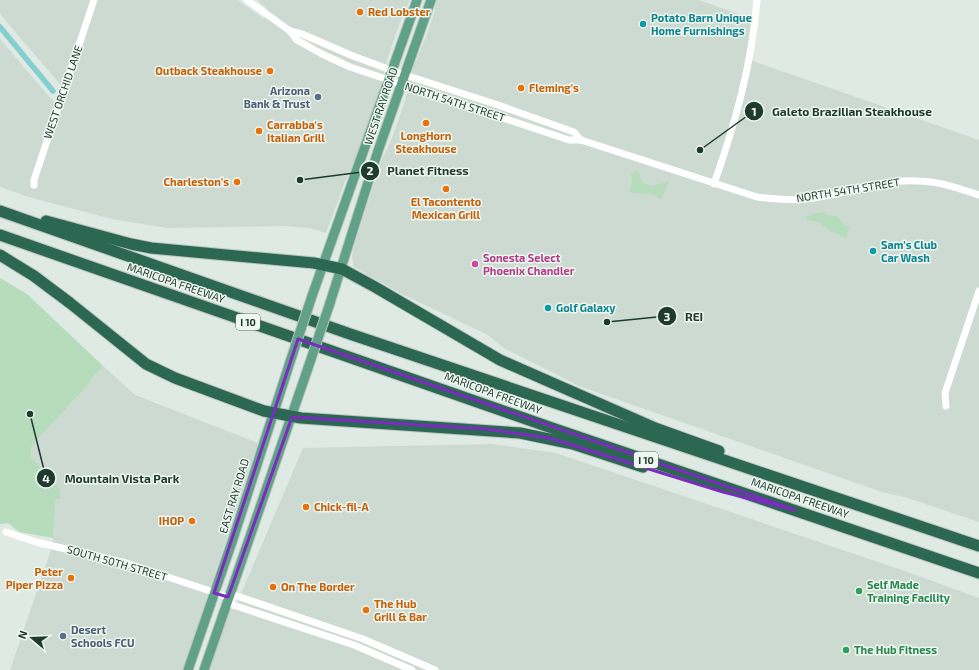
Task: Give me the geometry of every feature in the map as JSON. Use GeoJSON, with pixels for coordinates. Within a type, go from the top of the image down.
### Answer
{"type":"FeatureCollection","features":[{"type":"Feature","properties":{"kind":"highway"},"geometry":{"type":"LineString","coordinates":[[0,206],[131,244],[174,251],[300,261],[342,269],[375,286],[500,360],[648,425],[734,456],[802,487]]}},
{"type":"Feature","properties":{"kind":"highway","name":"MARICOPA FREEWAY"},"geometry":{"type":"LineString","coordinates":[[0,212],[350,334],[979,546]]}},
{"type":"Feature","properties":{"kind":"highway","name":"MARICOPA FREEWAY"},"geometry":{"type":"LineString","coordinates":[[0,235],[552,428],[979,573]]}},
{"type":"Feature","properties":{"kind":"highway"},"geometry":{"type":"LineString","coordinates":[[0,255],[34,276],[146,364],[175,378],[272,414],[292,417],[520,433],[573,444],[716,490],[794,510]]}},
{"type":"Feature","properties":{"kind":"main road","name":"WEST RAY ROAD"},"geometry":{"type":"LineString","coordinates":[[301,329],[417,0]]}},
{"type":"Feature","properties":{"kind":"main road","name":"WEST RAY ROAD"},"geometry":{"type":"LineString","coordinates":[[319,335],[342,269],[378,151],[431,0]]}},
{"type":"Feature","properties":{"kind":"main road","name":"EAST RAY ROAD"},"geometry":{"type":"LineString","coordinates":[[204,670],[221,595],[272,414],[301,329]]}},
{"type":"Feature","properties":{"kind":"main road","name":"EAST RAY ROAD"},"geometry":{"type":"LineString","coordinates":[[188,670],[221,595],[292,417],[319,335]]}},
{"type":"Feature","properties":{"kind":"street","name":"WEST ORCHID LANE"},"geometry":{"type":"LineString","coordinates":[[34,185],[34,180],[94,0]]}},
{"type":"Feature","properties":{"kind":"street","name":"NORTH 54TH STREET"},"geometry":{"type":"LineString","coordinates":[[247,0],[290,31],[297,40],[322,54],[389,80],[569,140],[581,140],[757,197],[784,200],[807,199],[881,183],[916,180],[945,184],[979,194]]}},
{"type":"Feature","properties":{"kind":"street"},"geometry":{"type":"LineString","coordinates":[[714,184],[737,113],[747,75],[757,0]]}},
{"type":"Feature","properties":{"kind":"street","name":"NORTH 54TH STREET"},"geometry":{"type":"LineString","coordinates":[[290,31],[302,34],[392,71],[495,104],[574,132],[581,140]]}},
{"type":"Feature","properties":{"kind":"street"},"geometry":{"type":"LineString","coordinates":[[946,406],[945,393],[979,291]]}},
{"type":"Feature","properties":{"kind":"street","name":"SOUTH 50TH STREET"},"geometry":{"type":"LineString","coordinates":[[6,532],[36,542],[126,563],[221,595],[237,596],[354,636],[435,670]]}},
{"type":"Feature","properties":{"kind":"street","name":"SOUTH 50TH STREET"},"geometry":{"type":"LineString","coordinates":[[221,595],[234,604],[354,645],[412,670]]}},
{"type":"Feature","properties":{"kind":"highlighted area"},"geometry":{"type":"Polygon","coordinates":[[[298,339],[795,510],[723,492],[549,438],[486,429],[292,417],[228,597],[214,593],[298,339]]]}},
{"type":"Feature","properties":{"kind":"shaded area"},"geometry":{"type":"Polygon","coordinates":[[[0,0],[238,0],[264,19],[267,9],[257,0],[410,0],[399,25],[388,57],[380,90],[353,168],[346,179],[326,233],[310,228],[285,226],[167,228],[112,219],[32,198],[0,187],[0,39],[58,107],[64,89],[0,14],[0,0]]]}},
{"type":"Feature","properties":{"kind":"shaded area"},"geometry":{"type":"Polygon","coordinates":[[[436,0],[699,0],[756,20],[750,60],[979,140],[979,522],[908,498],[882,492],[579,386],[504,348],[488,335],[398,292],[354,267],[352,256],[354,246],[382,159],[391,141],[405,101],[413,68],[434,14],[436,0]]]}},
{"type":"Feature","properties":{"kind":"shaded area"},"geometry":{"type":"Polygon","coordinates":[[[103,366],[135,395],[258,443],[183,670],[10,670],[50,553],[53,538],[56,499],[60,499],[60,489],[31,457],[31,448],[103,366]]]}},
{"type":"Feature","properties":{"kind":"shaded area"},"geometry":{"type":"Polygon","coordinates":[[[492,444],[556,453],[899,569],[979,598],[979,670],[208,670],[228,611],[235,608],[303,448],[492,444]]]}},
{"type":"Feature","properties":{"kind":"green space"},"geometry":{"type":"Polygon","coordinates":[[[639,170],[641,182],[652,186],[669,181],[661,199],[651,194],[633,193],[629,191],[632,182],[631,174],[639,170]]]}},
{"type":"Feature","properties":{"kind":"green space"},"geometry":{"type":"Polygon","coordinates":[[[823,212],[827,215],[838,216],[844,225],[849,226],[846,238],[831,231],[819,222],[806,220],[806,216],[823,212]]]}},
{"type":"Feature","properties":{"kind":"green space"},"geometry":{"type":"Polygon","coordinates":[[[0,278],[27,294],[103,366],[31,448],[31,457],[60,489],[60,499],[56,499],[53,538],[19,532],[8,523],[0,524],[0,278]]]}},
{"type":"Feature","properties":{"kind":"waterway"},"geometry":{"type":"LineString","coordinates":[[0,27],[53,91]]}},
{"type":"Feature","properties":{"kind":"place","name":"Red Lobster"},"geometry":{"type":"Point","coordinates":[360,12]}},
{"type":"Feature","properties":{"kind":"place","name":"Potato Barn Unique Home Furnishings"},"geometry":{"type":"Point","coordinates":[643,24]}},
{"type":"Feature","properties":{"kind":"place","name":"Outback Steakhouse"},"geometry":{"type":"Point","coordinates":[270,71]}},
{"type":"Feature","properties":{"kind":"place","name":"Fleming's"},"geometry":{"type":"Point","coordinates":[521,88]}},
{"type":"Feature","properties":{"kind":"place","name":"Arizona Bank & Trust"},"geometry":{"type":"Point","coordinates":[318,97]}},
{"type":"Feature","properties":{"kind":"place","name":"LongHorn Steakhouse"},"geometry":{"type":"Point","coordinates":[426,123]}},
{"type":"Feature","properties":{"kind":"place","name":"Carrabba's Italian Grill"},"geometry":{"type":"Point","coordinates":[259,131]}},
{"type":"Feature","properties":{"kind":"place","name":"Galeto Brazilian Steakhouse"},"geometry":{"type":"Point","coordinates":[700,150]}},
{"type":"Feature","properties":{"kind":"place","name":"Planet Fitness"},"geometry":{"type":"Point","coordinates":[300,180]}},
{"type":"Feature","properties":{"kind":"place","name":"Charleston's"},"geometry":{"type":"Point","coordinates":[237,182]}},
{"type":"Feature","properties":{"kind":"place","name":"El Tacontento Mexican Grill"},"geometry":{"type":"Point","coordinates":[446,189]}},
{"type":"Feature","properties":{"kind":"place","name":"Sam's Club Car Wash"},"geometry":{"type":"Point","coordinates":[873,251]}},
{"type":"Feature","properties":{"kind":"place","name":"Sonesta Select Phoenix Chandler"},"geometry":{"type":"Point","coordinates":[475,264]}},
{"type":"Feature","properties":{"kind":"place","name":"Golf Galaxy"},"geometry":{"type":"Point","coordinates":[548,308]}},
{"type":"Feature","properties":{"kind":"place","name":"REI"},"geometry":{"type":"Point","coordinates":[607,322]}},
{"type":"Feature","properties":{"kind":"place","name":"Mountain Vista Park"},"geometry":{"type":"Point","coordinates":[30,414]}},
{"type":"Feature","properties":{"kind":"place","name":"Chick-fil-A"},"geometry":{"type":"Point","coordinates":[306,507]}},
{"type":"Feature","properties":{"kind":"place","name":"IHOP"},"geometry":{"type":"Point","coordinates":[192,521]}},
{"type":"Feature","properties":{"kind":"place","name":"Peter Piper Pizza"},"geometry":{"type":"Point","coordinates":[71,578]}},
{"type":"Feature","properties":{"kind":"place","name":"On The Border"},"geometry":{"type":"Point","coordinates":[273,587]}},
{"type":"Feature","properties":{"kind":"place","name":"Self Made Training Facility"},"geometry":{"type":"Point","coordinates":[859,591]}},
{"type":"Feature","properties":{"kind":"place","name":"The Hub Grill & Bar"},"geometry":{"type":"Point","coordinates":[366,610]}},
{"type":"Feature","properties":{"kind":"place","name":"Desert Schools FCU"},"geometry":{"type":"Point","coordinates":[63,636]}},
{"type":"Feature","properties":{"kind":"place","name":"The Hub Fitness"},"geometry":{"type":"Point","coordinates":[846,650]}}]}
